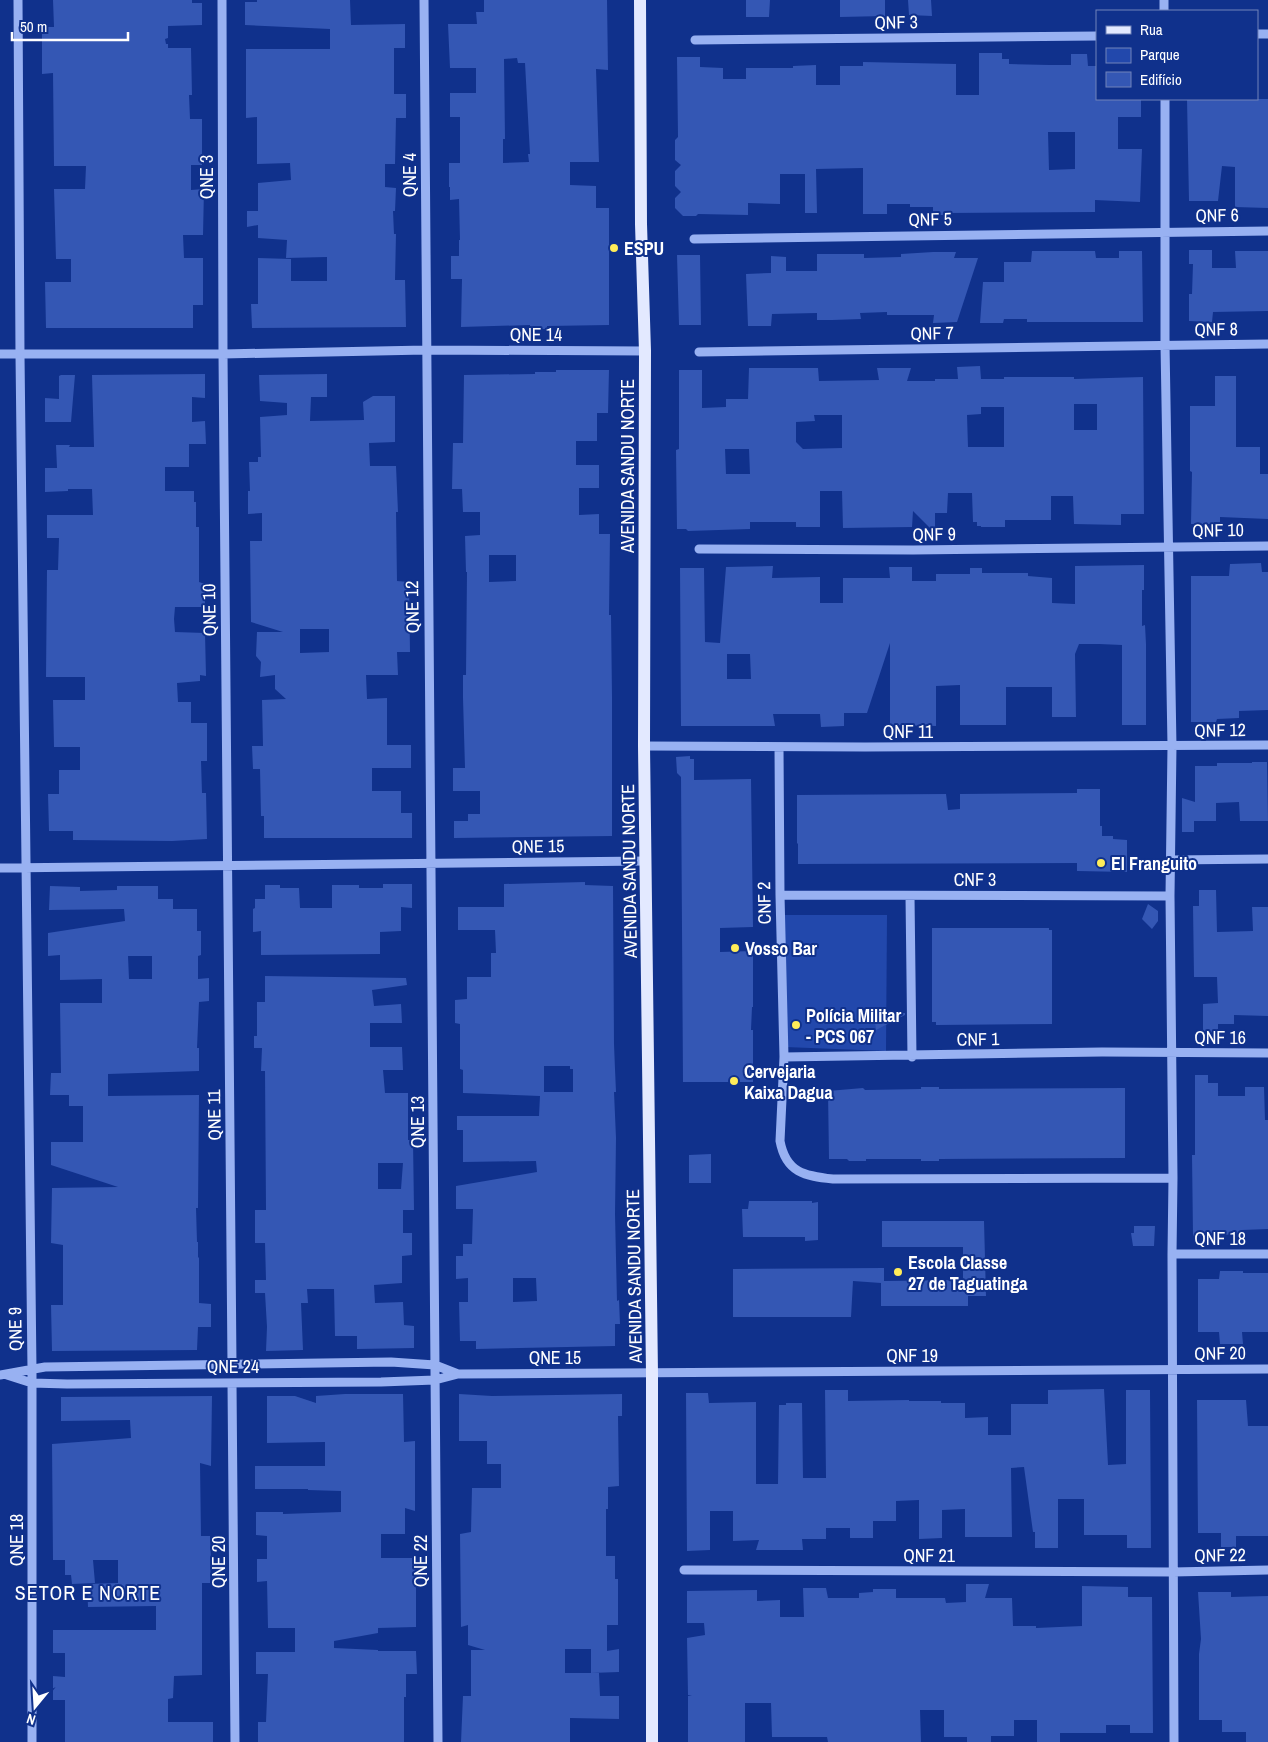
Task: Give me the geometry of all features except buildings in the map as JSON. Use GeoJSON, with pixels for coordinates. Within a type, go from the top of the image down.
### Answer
{"type":"FeatureCollection","features":[{"type":"Feature","properties":{"kind":"main road","name":"AVENIDA SANDU NORTE"},"geometry":{"type":"LineString","coordinates":[[640,0],[641,224],[645,351],[644,746],[652,1374],[652,1742]]}},
{"type":"Feature","properties":{"kind":"street","name":"QNE 9"},"geometry":{"type":"LineString","coordinates":[[18,0],[20,355],[32,1369]]}},
{"type":"Feature","properties":{"kind":"street","name":"QNE 3"},"geometry":{"type":"LineString","coordinates":[[222,0],[223,354]]}},
{"type":"Feature","properties":{"kind":"street","name":"QNE 4"},"geometry":{"type":"LineString","coordinates":[[424,0],[426,350]]}},
{"type":"Feature","properties":{"kind":"street","name":"QNF 3"},"geometry":{"type":"LineString","coordinates":[[696,40],[1096,36]]}},
{"type":"Feature","properties":{"kind":"street"},"geometry":{"type":"LineString","coordinates":[[1165,100],[1165,346],[1172,746],[1170,896],[1173,1178],[1174,1742]]}},
{"type":"Feature","properties":{"kind":"street","name":"QNF 6"},"geometry":{"type":"LineString","coordinates":[[1166,232],[1268,231]]}},
{"type":"Feature","properties":{"kind":"street","name":"QNF 5"},"geometry":{"type":"LineString","coordinates":[[694,239],[1166,232]]}},
{"type":"Feature","properties":{"kind":"street","name":"QNF 8"},"geometry":{"type":"LineString","coordinates":[[1165,346],[1268,344]]}},
{"type":"Feature","properties":{"kind":"street","name":"QNF 7"},"geometry":{"type":"LineString","coordinates":[[699,352],[1165,346]]}},
{"type":"Feature","properties":{"kind":"street","name":"QNE 14"},"geometry":{"type":"LineString","coordinates":[[0,354],[223,354],[426,350],[645,351]]}},
{"type":"Feature","properties":{"kind":"street","name":"QNE 12"},"geometry":{"type":"LineString","coordinates":[[426,350],[431,864]]}},
{"type":"Feature","properties":{"kind":"street","name":"QNE 10"},"geometry":{"type":"LineString","coordinates":[[223,354],[228,865]]}},
{"type":"Feature","properties":{"kind":"street","name":"QNF 10"},"geometry":{"type":"LineString","coordinates":[[1169,546],[1268,546]]}},
{"type":"Feature","properties":{"kind":"street","name":"QNF 9"},"geometry":{"type":"LineString","coordinates":[[699,549],[913,550],[1169,546]]}},
{"type":"Feature","properties":{"kind":"street","name":"QNF 12"},"geometry":{"type":"LineString","coordinates":[[1172,746],[1268,745]]}},
{"type":"Feature","properties":{"kind":"street","name":"QNF 11"},"geometry":{"type":"LineString","coordinates":[[644,746],[1172,746]]}},
{"type":"Feature","properties":{"kind":"street","name":"CNF 2"},"geometry":{"type":"LineString","coordinates":[[779,747],[784,1058],[780,1141],[782,1153],[787,1161],[794,1168],[807,1175],[833,1178],[1173,1178]]}},
{"type":"Feature","properties":{"kind":"street"},"geometry":{"type":"LineString","coordinates":[[1171,860],[1268,859]]}},
{"type":"Feature","properties":{"kind":"street","name":"QNE 15"},"geometry":{"type":"LineString","coordinates":[[0,868],[646,861]]}},
{"type":"Feature","properties":{"kind":"street","name":"QNE 13"},"geometry":{"type":"LineString","coordinates":[[431,864],[435,1380]]}},
{"type":"Feature","properties":{"kind":"street","name":"QNE 11"},"geometry":{"type":"LineString","coordinates":[[228,865],[232,1364]]}},
{"type":"Feature","properties":{"kind":"street","name":"CNF 3"},"geometry":{"type":"LineString","coordinates":[[780,896],[1170,896]]}},
{"type":"Feature","properties":{"kind":"street"},"geometry":{"type":"LineString","coordinates":[[910,896],[912,1056]]}},
{"type":"Feature","properties":{"kind":"street","name":"CNF 1"},"geometry":{"type":"LineString","coordinates":[[784,1058],[1172,1053]]}},
{"type":"Feature","properties":{"kind":"street","name":"QNF 16"},"geometry":{"type":"LineString","coordinates":[[1172,1053],[1268,1053]]}},
{"type":"Feature","properties":{"kind":"street","name":"QNF 18"},"geometry":{"type":"LineString","coordinates":[[1172,1254],[1268,1254]]}},
{"type":"Feature","properties":{"kind":"street","name":"QNE 24"},"geometry":{"type":"LineString","coordinates":[[3,1375],[32,1369],[62,1367],[371,1362],[435,1365]]}},
{"type":"Feature","properties":{"kind":"street","name":"QNE 15"},"geometry":{"type":"LineString","coordinates":[[435,1365],[458,1374]]}},
{"type":"Feature","properties":{"kind":"street","name":"QNE 18"},"geometry":{"type":"LineString","coordinates":[[32,1369],[32,1742]]}},
{"type":"Feature","properties":{"kind":"street","name":"QNF 20"},"geometry":{"type":"LineString","coordinates":[[1172,1370],[1268,1369]]}},
{"type":"Feature","properties":{"kind":"street","name":"QNF 19"},"geometry":{"type":"LineString","coordinates":[[652,1374],[1172,1370]]}},
{"type":"Feature","properties":{"kind":"street","name":"QNE 15"},"geometry":{"type":"LineString","coordinates":[[435,1380],[458,1374],[652,1374]]}},
{"type":"Feature","properties":{"kind":"street","name":"QNE 24"},"geometry":{"type":"LineString","coordinates":[[3,1375],[32,1383],[67,1384],[435,1380]]}},
{"type":"Feature","properties":{"kind":"street","name":"QNE 22"},"geometry":{"type":"LineString","coordinates":[[435,1380],[438,1742]]}},
{"type":"Feature","properties":{"kind":"street","name":"QNE 20"},"geometry":{"type":"LineString","coordinates":[[232,1382],[235,1742]]}},
{"type":"Feature","properties":{"kind":"street","name":"QNF 21"},"geometry":{"type":"LineString","coordinates":[[684,1570],[1173,1572]]}},
{"type":"Feature","properties":{"kind":"street","name":"QNF 22"},"geometry":{"type":"LineString","coordinates":[[1173,1572],[1268,1570]]}},
{"type":"Feature","properties":{"kind":"green space"},"geometry":{"type":"Polygon","coordinates":[[[782,915],[887,915],[886,1051],[785,1047],[782,915]]]}},
{"type":"Feature","properties":{"kind":"place","name":"ESPU"},"geometry":{"type":"Point","coordinates":[614,248]}},
{"type":"Feature","properties":{"kind":"place","name":"El Franguito"},"geometry":{"type":"Point","coordinates":[1101,863]}},
{"type":"Feature","properties":{"kind":"place","name":"Vosso Bar"},"geometry":{"type":"Point","coordinates":[735,948]}},
{"type":"Feature","properties":{"kind":"place","name":"Polícia Militar - PCS 067"},"geometry":{"type":"Point","coordinates":[796,1025]}},
{"type":"Feature","properties":{"kind":"place","name":"Cervejaria Kaixa Dagua"},"geometry":{"type":"Point","coordinates":[734,1081]}},
{"type":"Feature","properties":{"kind":"place","name":"Escola Classe 27 de Taguatinga"},"geometry":{"type":"Point","coordinates":[898,1272]}},
{"type":"Feature","properties":{"kind":"district","name":"SETOR E NORTE"},"geometry":{"type":"Point","coordinates":[88,1592]}}]}
